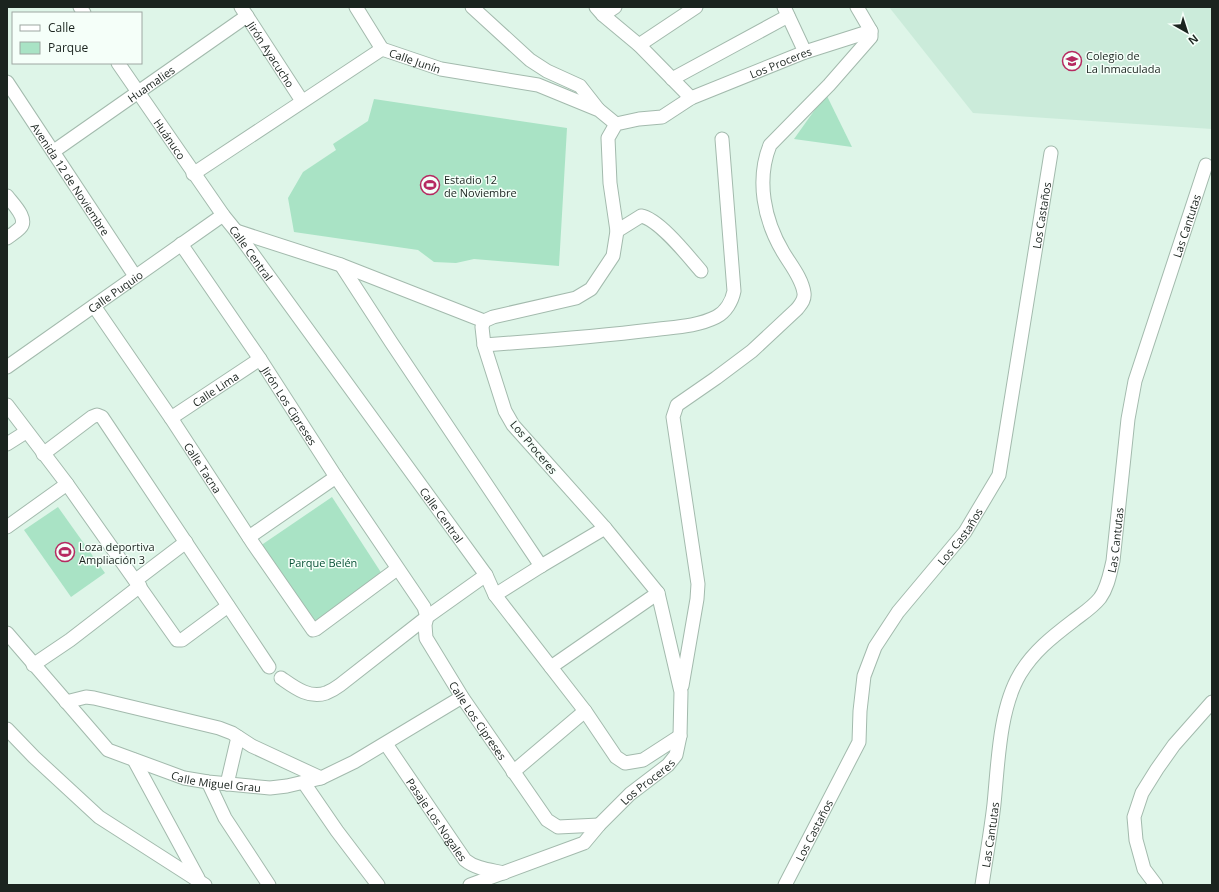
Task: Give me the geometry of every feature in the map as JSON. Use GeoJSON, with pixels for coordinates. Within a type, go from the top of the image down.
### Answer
{"type":"FeatureCollection","features":[{"type":"Feature","properties":{"kind":"street"},"geometry":{"type":"LineString","coordinates":[[356,7],[382,50]]}},
{"type":"Feature","properties":{"kind":"street"},"geometry":{"type":"LineString","coordinates":[[472,7],[530,60],[547,71],[580,86],[599,110]]}},
{"type":"Feature","properties":{"kind":"street"},"geometry":{"type":"LineString","coordinates":[[599,11],[615,7]]}},
{"type":"Feature","properties":{"kind":"street"},"geometry":{"type":"LineString","coordinates":[[639,45],[696,7]]}},
{"type":"Feature","properties":{"kind":"street"},"geometry":{"type":"LineString","coordinates":[[681,692],[697,599],[698,584],[673,417],[674,411],[677,405],[752,351],[803,302],[804,293],[799,279],[781,250],[767,216],[762,175],[770,145],[829,85],[871,37],[872,31],[856,7]]}},
{"type":"Feature","properties":{"kind":"street","name":"Huamalies"},"geometry":{"type":"LineString","coordinates":[[54,151],[138,92],[244,11]]}},
{"type":"Feature","properties":{"kind":"street","name":"Jirón Ayacucho"},"geometry":{"type":"LineString","coordinates":[[244,11],[302,101]]}},
{"type":"Feature","properties":{"kind":"street"},"geometry":{"type":"LineString","coordinates":[[599,11],[639,45],[691,98]]}},
{"type":"Feature","properties":{"kind":"street"},"geometry":{"type":"LineString","coordinates":[[672,80],[786,12],[805,52]]}},
{"type":"Feature","properties":{"kind":"street","name":"Los Proceres"},"geometry":{"type":"LineString","coordinates":[[616,124],[639,119],[662,117],[691,98],[805,52],[872,31]]}},
{"type":"Feature","properties":{"kind":"street","name":"Calle Junín"},"geometry":{"type":"LineString","coordinates":[[193,174],[302,101],[382,50],[441,69],[538,85],[599,110],[616,124]]}},
{"type":"Feature","properties":{"kind":"street","name":"Huánuco"},"geometry":{"type":"LineString","coordinates":[[119,64],[222,216]]}},
{"type":"Feature","properties":{"kind":"street","name":"Avenida 12 de Noviembre"},"geometry":{"type":"LineString","coordinates":[[7,82],[54,151],[135,276]]}},
{"type":"Feature","properties":{"kind":"street"},"geometry":{"type":"LineString","coordinates":[[236,231],[341,265],[484,321],[493,317],[576,298],[591,289],[613,256],[617,231],[610,183],[608,138],[616,124]]}},
{"type":"Feature","properties":{"kind":"street"},"geometry":{"type":"LineString","coordinates":[[484,345],[614,334],[700,324],[718,316],[730,303],[734,290],[722,139]]}},
{"type":"Feature","properties":{"kind":"street","name":"Los Castaños"},"geometry":{"type":"LineString","coordinates":[[785,885],[860,742],[860,711],[864,676],[875,647],[898,612],[965,532],[999,475],[1051,153]]}},
{"type":"Feature","properties":{"kind":"street","name":"Las Cantutas"},"geometry":{"type":"LineString","coordinates":[[982,885],[994,806],[999,752],[1006,707],[1019,675],[1034,654],[1051,638],[1088,609],[1100,597],[1108,582],[1113,561],[1128,419],[1135,381],[1206,165]]}},
{"type":"Feature","properties":{"kind":"street"},"geometry":{"type":"LineString","coordinates":[[7,196],[23,219],[23,224],[20,228],[7,238]]}},
{"type":"Feature","properties":{"kind":"street","name":"Calle Puquio"},"geometry":{"type":"LineString","coordinates":[[7,367],[222,216]]}},
{"type":"Feature","properties":{"kind":"street","name":"Calle Central"},"geometry":{"type":"LineString","coordinates":[[222,216],[236,231],[486,575],[496,595],[585,711],[616,757],[625,763],[643,760],[680,736]]}},
{"type":"Feature","properties":{"kind":"street"},"geometry":{"type":"LineString","coordinates":[[617,231],[641,216],[646,217],[668,235],[701,271]]}},
{"type":"Feature","properties":{"kind":"street","name":"Jirón Los Cipreses"},"geometry":{"type":"LineString","coordinates":[[181,244],[260,359],[397,569]]}},
{"type":"Feature","properties":{"kind":"street"},"geometry":{"type":"LineString","coordinates":[[341,265],[541,566]]}},
{"type":"Feature","properties":{"kind":"street","name":"Calle Tacna"},"geometry":{"type":"LineString","coordinates":[[94,306],[313,630],[397,569]]}},
{"type":"Feature","properties":{"kind":"street","name":"Los Proceres"},"geometry":{"type":"LineString","coordinates":[[484,321],[482,327],[484,345],[505,411],[513,425],[605,528],[658,593],[681,692],[680,736],[676,755],[668,765],[630,794],[599,825],[584,843],[504,873]]}},
{"type":"Feature","properties":{"kind":"street","name":"Calle Lima"},"geometry":{"type":"LineString","coordinates":[[171,418],[260,359]]}},
{"type":"Feature","properties":{"kind":"street"},"geometry":{"type":"LineString","coordinates":[[7,405],[67,484],[177,640],[180,641],[228,606]]}},
{"type":"Feature","properties":{"kind":"street"},"geometry":{"type":"LineString","coordinates":[[43,454],[92,417],[97,415],[102,417],[269,667]]}},
{"type":"Feature","properties":{"kind":"street"},"geometry":{"type":"LineString","coordinates":[[7,444],[26,432]]}},
{"type":"Feature","properties":{"kind":"street"},"geometry":{"type":"LineString","coordinates":[[249,537],[336,477]]}},
{"type":"Feature","properties":{"kind":"street"},"geometry":{"type":"LineString","coordinates":[[7,526],[67,484]]}},
{"type":"Feature","properties":{"kind":"street"},"geometry":{"type":"LineString","coordinates":[[496,595],[605,528]]}},
{"type":"Feature","properties":{"kind":"street"},"geometry":{"type":"LineString","coordinates":[[33,665],[70,640],[186,542]]}},
{"type":"Feature","properties":{"kind":"street","name":"Calle Los Cipreses"},"geometry":{"type":"LineString","coordinates":[[397,569],[424,607],[427,617],[425,625],[426,638],[462,697],[547,820],[558,827],[599,825]]}},
{"type":"Feature","properties":{"kind":"street"},"geometry":{"type":"LineString","coordinates":[[281,678],[300,691],[315,694],[326,693],[340,685],[427,617],[486,575]]}},
{"type":"Feature","properties":{"kind":"street"},"geometry":{"type":"LineString","coordinates":[[551,668],[658,593]]}},
{"type":"Feature","properties":{"kind":"street","name":"Calle Miguel Grau"},"geometry":{"type":"LineString","coordinates":[[7,633],[33,665],[108,750],[184,778],[208,782],[270,788],[304,783],[320,778],[354,762],[386,744],[462,697]]}},
{"type":"Feature","properties":{"kind":"street"},"geometry":{"type":"LineString","coordinates":[[66,702],[86,697],[94,698],[219,728],[252,746],[320,778]]}},
{"type":"Feature","properties":{"kind":"street"},"geometry":{"type":"LineString","coordinates":[[1156,885],[1144,869],[1136,840],[1134,817],[1142,793],[1157,768],[1174,745],[1212,702]]}},
{"type":"Feature","properties":{"kind":"street"},"geometry":{"type":"LineString","coordinates":[[513,772],[585,711]]}},
{"type":"Feature","properties":{"kind":"street"},"geometry":{"type":"LineString","coordinates":[[7,729],[34,757],[99,817],[202,882]]}},
{"type":"Feature","properties":{"kind":"street"},"geometry":{"type":"LineString","coordinates":[[227,784],[238,737]]}},
{"type":"Feature","properties":{"kind":"street","name":"Pasaje Los Nogales"},"geometry":{"type":"LineString","coordinates":[[386,744],[466,860],[478,868],[504,873]]}},
{"type":"Feature","properties":{"kind":"street"},"geometry":{"type":"LineString","coordinates":[[134,760],[202,882]]}},
{"type":"Feature","properties":{"kind":"street"},"geometry":{"type":"LineString","coordinates":[[208,782],[225,818],[269,885]]}},
{"type":"Feature","properties":{"kind":"street"},"geometry":{"type":"LineString","coordinates":[[304,783],[337,831],[378,885]]}},
{"type":"Feature","properties":{"kind":"street"},"geometry":{"type":"LineString","coordinates":[[470,885],[504,873]]}},
{"type":"Feature","properties":{"kind":"shaded area","name":"Colegio de La Inmaculada"},"geometry":{"type":"Polygon","coordinates":[[[889,7],[1212,7],[1212,129],[973,113],[889,7]]]}},
{"type":"Feature","properties":{"kind":"green space"},"geometry":{"type":"Polygon","coordinates":[[[826,94],[852,147],[794,139],[826,94]]]}},
{"type":"Feature","properties":{"kind":"green space","name":"Estadio 12 de Noviembre"},"geometry":{"type":"Polygon","coordinates":[[[374,99],[567,128],[559,266],[474,259],[456,263],[434,262],[418,250],[294,232],[288,198],[303,172],[336,150],[333,144],[368,121],[374,99]]]}},
{"type":"Feature","properties":{"kind":"green space","name":"Parque Belén"},"geometry":{"type":"Polygon","coordinates":[[[332,497],[382,574],[313,623],[260,546],[332,497]]]}},
{"type":"Feature","properties":{"kind":"green space","name":"Loza deportiva Ampliación 3"},"geometry":{"type":"Polygon","coordinates":[[[58,507],[105,573],[71,597],[24,530],[58,507]]]}},
{"type":"Feature","properties":{"kind":"place","name":"Colegio de La Inmaculada"},"geometry":{"type":"Point","coordinates":[1072,61]}},
{"type":"Feature","properties":{"kind":"place","name":"Estadio 12 de Noviembre"},"geometry":{"type":"Point","coordinates":[430,185]}},
{"type":"Feature","properties":{"kind":"place","name":"Loza deportiva Ampliación 3"},"geometry":{"type":"Point","coordinates":[65,552]}}]}
